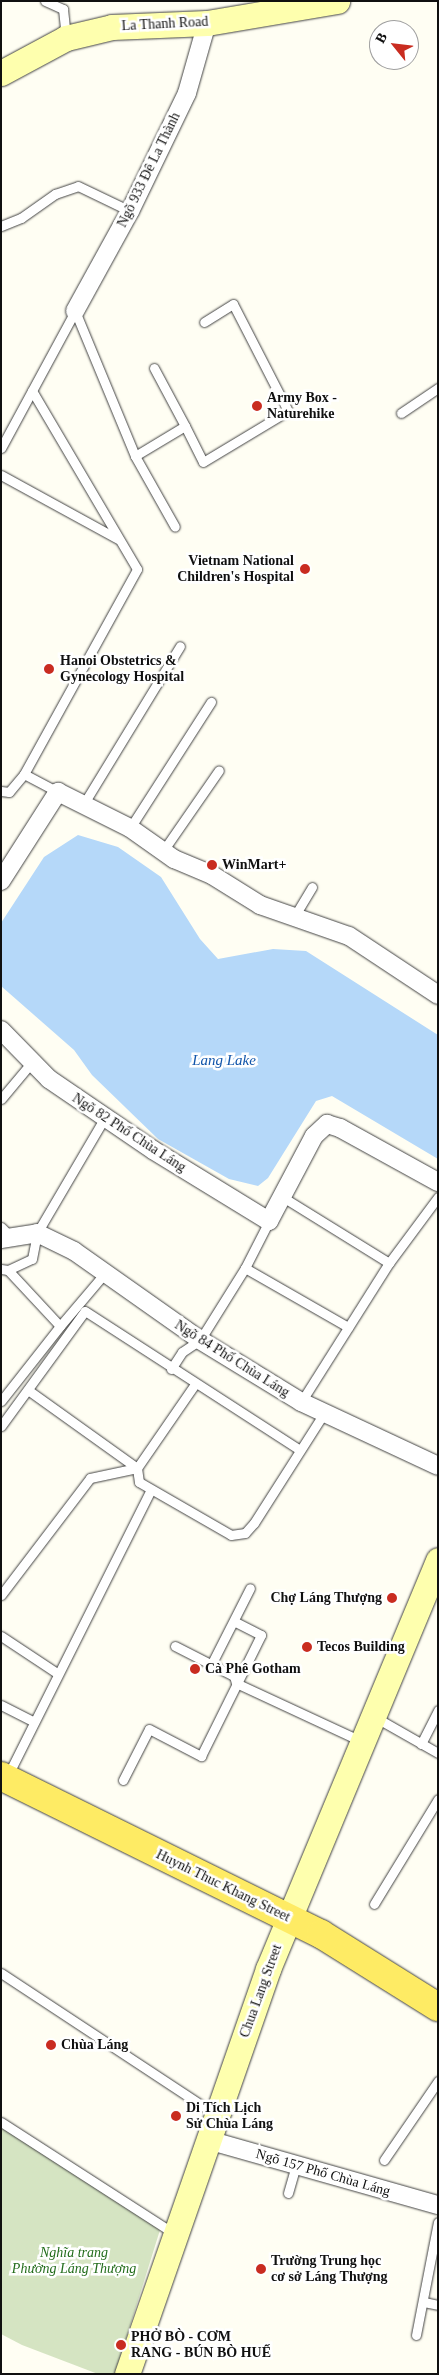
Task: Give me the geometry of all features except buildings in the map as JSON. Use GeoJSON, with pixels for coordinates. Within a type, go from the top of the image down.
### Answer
{"type":"FeatureCollection","features":[{"type":"Feature","properties":{"kind":"main road","name":"Huynh Thuc Khang Street"},"geometry":{"type":"LineString","coordinates":[[4,1777],[334,1941],[438,2007]]}},
{"type":"Feature","properties":{"kind":"street","name":"La Thanh Road"},"geometry":{"type":"LineString","coordinates":[[1,73],[66,38],[112,27],[206,23],[337,1]]}},
{"type":"Feature","properties":{"kind":"street","name":"Ngõ 933 Đê La Thành"},"geometry":{"type":"LineString","coordinates":[[75,311],[130,211],[187,93],[206,23]]}},
{"type":"Feature","properties":{"kind":"street"},"geometry":{"type":"LineString","coordinates":[[1,881],[58,792],[130,828],[163,851],[212,875],[260,905],[348,936],[438,994]]}},
{"type":"Feature","properties":{"kind":"street","name":"Ngõ 82 Phố Chùa Láng"},"geometry":{"type":"LineString","coordinates":[[1,1030],[49,1080],[269,1221]]}},
{"type":"Feature","properties":{"kind":"street"},"geometry":{"type":"LineString","coordinates":[[269,1221],[314,1136],[326,1124],[340,1128],[438,1182]]}},
{"type":"Feature","properties":{"kind":"street"},"geometry":{"type":"LineString","coordinates":[[4,1234],[37,1233]]}},
{"type":"Feature","properties":{"kind":"street","name":"Ngõ 84 Phố Chùa Láng"},"geometry":{"type":"LineString","coordinates":[[37,1233],[74,1251],[200,1340],[301,1402],[438,1466]]}},
{"type":"Feature","properties":{"kind":"street","name":"Chua Lang Street"},"geometry":{"type":"LineString","coordinates":[[126,2374],[174,2234],[288,1918],[360,1741],[438,1560]]}},
{"type":"Feature","properties":{"kind":"street","name":"Ngõ 157 Phố Chùa Láng"},"geometry":{"type":"LineString","coordinates":[[208,2140],[438,2205]]}},
{"type":"Feature","properties":{"kind":"lane"},"geometry":{"type":"LineString","coordinates":[[45,1],[64,5],[66,38]]}},
{"type":"Feature","properties":{"kind":"lane"},"geometry":{"type":"LineString","coordinates":[[1,226],[21,218],[55,194],[78,186],[130,211]]}},
{"type":"Feature","properties":{"kind":"lane"},"geometry":{"type":"LineString","coordinates":[[154,368],[203,462],[288,411],[233,304],[204,322]]}},
{"type":"Feature","properties":{"kind":"lane"},"geometry":{"type":"LineString","coordinates":[[1,448],[75,311]]}},
{"type":"Feature","properties":{"kind":"lane"},"geometry":{"type":"LineString","coordinates":[[75,311],[135,456],[175,527]]}},
{"type":"Feature","properties":{"kind":"lane"},"geometry":{"type":"LineString","coordinates":[[401,413],[438,388]]}},
{"type":"Feature","properties":{"kind":"lane"},"geometry":{"type":"LineString","coordinates":[[1,791],[9,792],[24,774],[137,570],[32,390]]}},
{"type":"Feature","properties":{"kind":"lane"},"geometry":{"type":"LineString","coordinates":[[135,456],[185,426]]}},
{"type":"Feature","properties":{"kind":"lane"},"geometry":{"type":"LineString","coordinates":[[1,475],[118,539]]}},
{"type":"Feature","properties":{"kind":"lane"},"geometry":{"type":"LineString","coordinates":[[83,805],[180,646]]}},
{"type":"Feature","properties":{"kind":"lane"},"geometry":{"type":"LineString","coordinates":[[130,828],[211,702]]}},
{"type":"Feature","properties":{"kind":"lane"},"geometry":{"type":"LineString","coordinates":[[163,851],[219,770]]}},
{"type":"Feature","properties":{"kind":"lane"},"geometry":{"type":"LineString","coordinates":[[24,774],[58,792]]}},
{"type":"Feature","properties":{"kind":"lane"},"geometry":{"type":"LineString","coordinates":[[294,917],[312,888]]}},
{"type":"Feature","properties":{"kind":"lane"},"geometry":{"type":"LineString","coordinates":[[1,1099],[32,1062]]}},
{"type":"Feature","properties":{"kind":"lane"},"geometry":{"type":"LineString","coordinates":[[60,1326],[5,1269],[32,1259],[37,1233],[104,1117]]}},
{"type":"Feature","properties":{"kind":"lane"},"geometry":{"type":"LineString","coordinates":[[281,1196],[389,1262]]}},
{"type":"Feature","properties":{"kind":"lane"},"geometry":{"type":"LineString","coordinates":[[301,1402],[389,1262],[438,1197]]}},
{"type":"Feature","properties":{"kind":"lane"},"geometry":{"type":"LineString","coordinates":[[170,1369],[182,1352],[200,1340],[245,1268],[269,1221]]}},
{"type":"Feature","properties":{"kind":"lane"},"geometry":{"type":"LineString","coordinates":[[245,1268],[348,1327]]}},
{"type":"Feature","properties":{"kind":"lane"},"geometry":{"type":"LineString","coordinates":[[1,1400],[105,1273]]}},
{"type":"Feature","properties":{"kind":"lane"},"geometry":{"type":"LineString","coordinates":[[1,1426],[85,1311],[170,1369],[300,1450]]}},
{"type":"Feature","properties":{"kind":"lane"},"geometry":{"type":"LineString","coordinates":[[195,1384],[137,1468],[139,1482],[150,1491],[231,1535],[245,1533],[324,1413]]}},
{"type":"Feature","properties":{"kind":"lane"},"geometry":{"type":"LineString","coordinates":[[28,1390],[137,1468]]}},
{"type":"Feature","properties":{"kind":"lane"},"geometry":{"type":"LineString","coordinates":[[1,1595],[90,1478],[137,1468]]}},
{"type":"Feature","properties":{"kind":"lane"},"geometry":{"type":"LineString","coordinates":[[4,1777],[150,1491]]}},
{"type":"Feature","properties":{"kind":"lane"},"geometry":{"type":"LineString","coordinates":[[211,1665],[250,1588]]}},
{"type":"Feature","properties":{"kind":"lane"},"geometry":{"type":"LineString","coordinates":[[123,1780],[149,1729],[201,1756],[261,1635],[237,1623]]}},
{"type":"Feature","properties":{"kind":"lane"},"geometry":{"type":"LineString","coordinates":[[1,1636],[57,1673]]}},
{"type":"Feature","properties":{"kind":"lane"},"geometry":{"type":"LineString","coordinates":[[175,1646],[234,1676],[236,1683],[360,1741]]}},
{"type":"Feature","properties":{"kind":"lane"},"geometry":{"type":"LineString","coordinates":[[1,1705],[33,1721]]}},
{"type":"Feature","properties":{"kind":"lane"},"geometry":{"type":"LineString","coordinates":[[421,1744],[438,1710]]}},
{"type":"Feature","properties":{"kind":"lane"},"geometry":{"type":"LineString","coordinates":[[371,1715],[438,1753]]}},
{"type":"Feature","properties":{"kind":"lane"},"geometry":{"type":"LineString","coordinates":[[374,1904],[438,1799]]}},
{"type":"Feature","properties":{"kind":"lane"},"geometry":{"type":"LineString","coordinates":[[1,1973],[216,2116]]}},
{"type":"Feature","properties":{"kind":"lane"},"geometry":{"type":"LineString","coordinates":[[384,2160],[438,2081]]}},
{"type":"Feature","properties":{"kind":"lane"},"geometry":{"type":"LineString","coordinates":[[1,2122],[174,2234]]}},
{"type":"Feature","properties":{"kind":"lane"},"geometry":{"type":"LineString","coordinates":[[288,2193],[296,2165]]}},
{"type":"Feature","properties":{"kind":"lane"},"geometry":{"type":"LineString","coordinates":[[416,2335],[424,2302],[438,2222]]}},
{"type":"Feature","properties":{"kind":"lane"},"geometry":{"type":"LineString","coordinates":[[424,2302],[438,2304]]}},
{"type":"Feature","properties":{"kind":"green space","name":"Nghĩa trang Phường Láng Thượng"},"geometry":{"type":"Polygon","coordinates":[[[1,2127],[160,2230],[115,2374],[98,2374],[22,2345],[1,2334],[1,2127]]]}},
{"type":"Feature","properties":{"kind":"water","name":"Lang Lake"},"geometry":{"type":"Polygon","coordinates":[[[78,835],[118,847],[161,877],[200,939],[218,959],[273,949],[306,951],[438,1035],[438,1159],[332,1096],[316,1101],[268,1178],[258,1186],[229,1179],[158,1139],[92,1075],[74,1050],[1,986],[1,923],[44,857],[78,835]]]}},
{"type":"Feature","properties":{"kind":"place","name":"Army Box - Naturehike"},"geometry":{"type":"Point","coordinates":[257,406]}},
{"type":"Feature","properties":{"kind":"place","name":"Vietnam National Children's Hospital"},"geometry":{"type":"Point","coordinates":[305,569]}},
{"type":"Feature","properties":{"kind":"place","name":"Hanoi Obstetrics & Gynecology Hospital"},"geometry":{"type":"Point","coordinates":[49,669]}},
{"type":"Feature","properties":{"kind":"place","name":"WinMart+"},"geometry":{"type":"Point","coordinates":[212,865]}},
{"type":"Feature","properties":{"kind":"place","name":"Chợ Láng Thượng"},"geometry":{"type":"Point","coordinates":[392,1598]}},
{"type":"Feature","properties":{"kind":"place","name":"Tecos Building"},"geometry":{"type":"Point","coordinates":[307,1647]}},
{"type":"Feature","properties":{"kind":"place","name":"Cà Phê Gotham"},"geometry":{"type":"Point","coordinates":[195,1669]}},
{"type":"Feature","properties":{"kind":"place","name":"Chùa Láng"},"geometry":{"type":"Point","coordinates":[51,2045]}},
{"type":"Feature","properties":{"kind":"place","name":"Di Tích Lịch Sử Chùa Láng"},"geometry":{"type":"Point","coordinates":[176,2116]}},
{"type":"Feature","properties":{"kind":"place","name":"Trường Trung học cơ sở Láng Thượng"},"geometry":{"type":"Point","coordinates":[261,2269]}},
{"type":"Feature","properties":{"kind":"place","name":"PHỞ BÒ - CƠM RANG - BÚN BÒ HUẾ"},"geometry":{"type":"Point","coordinates":[121,2345]}}]}
